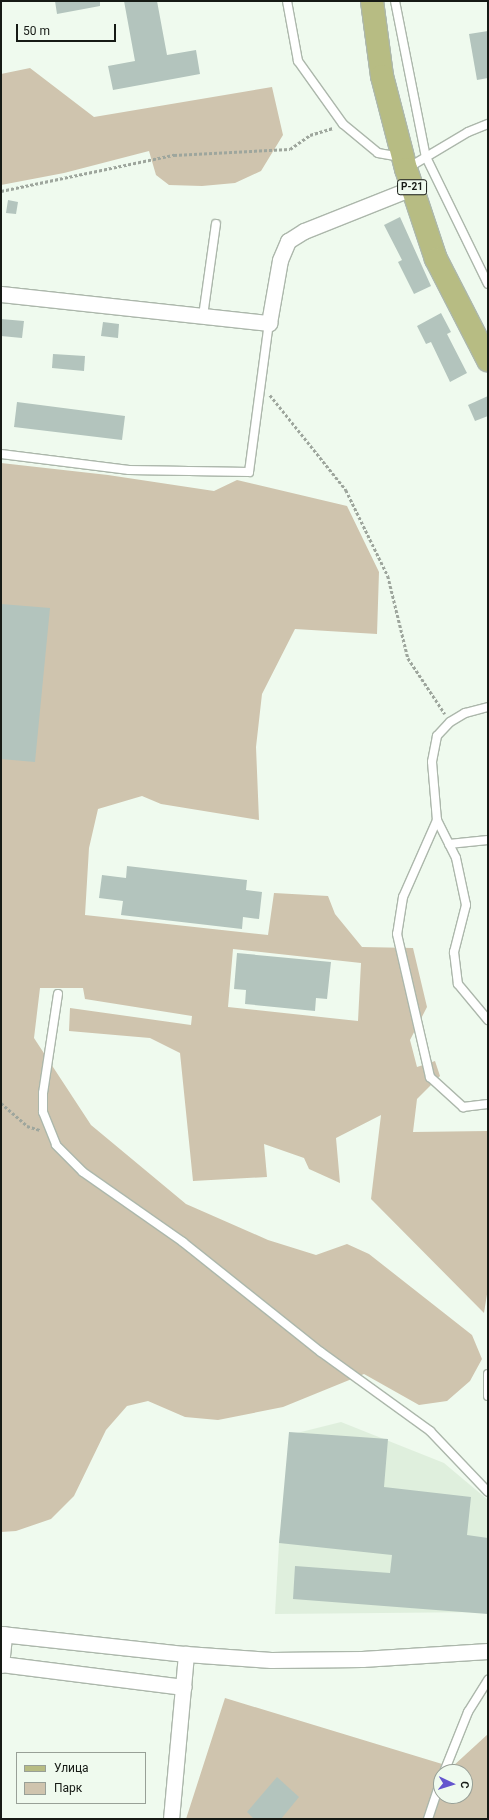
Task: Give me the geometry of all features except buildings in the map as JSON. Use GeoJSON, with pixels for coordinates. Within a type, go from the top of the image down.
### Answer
{"type":"FeatureCollection","features":[{"type":"Feature","properties":{"kind":"main road","name":"Р-21"},"geometry":{"type":"LineString","coordinates":[[372,1],[382,76],[407,171],[436,259],[488,360]]}},
{"type":"Feature","properties":{"kind":"street"},"geometry":{"type":"LineString","coordinates":[[1,294],[269,323],[280,260],[288,241],[407,171]]}},
{"type":"Feature","properties":{"kind":"street"},"geometry":{"type":"LineString","coordinates":[[184,1687],[1,1664],[2,1634],[186,1654],[271,1660],[362,1659],[488,1651]]}},
{"type":"Feature","properties":{"kind":"street"},"geometry":{"type":"LineString","coordinates":[[171,1819],[186,1654]]}},
{"type":"Feature","properties":{"kind":"lane"},"geometry":{"type":"LineString","coordinates":[[287,1],[298,61],[343,124],[378,153],[407,171],[426,157],[468,132],[488,124]]}},
{"type":"Feature","properties":{"kind":"lane"},"geometry":{"type":"LineString","coordinates":[[395,1],[426,157],[488,284]]}},
{"type":"Feature","properties":{"kind":"lane"},"geometry":{"type":"LineString","coordinates":[[203,316],[216,224]]}},
{"type":"Feature","properties":{"kind":"lane"},"geometry":{"type":"LineString","coordinates":[[1,454],[129,470],[249,472],[269,323]]}},
{"type":"Feature","properties":{"kind":"lane"},"geometry":{"type":"LineString","coordinates":[[488,707],[465,713],[450,722],[437,736],[432,762],[437,820],[456,858],[466,904],[454,952],[458,984],[488,1020]]}},
{"type":"Feature","properties":{"kind":"lane"},"geometry":{"type":"LineString","coordinates":[[437,820],[403,896],[397,934],[430,1077],[463,1107],[488,1104]]}},
{"type":"Feature","properties":{"kind":"lane"},"geometry":{"type":"LineString","coordinates":[[449,844],[488,840]]}},
{"type":"Feature","properties":{"kind":"lane"},"geometry":{"type":"LineString","coordinates":[[58,994],[43,1093],[43,1112],[56,1145],[83,1172],[183,1242],[320,1352],[430,1431],[488,1492]]}},
{"type":"Feature","properties":{"kind":"lane"},"geometry":{"type":"LineString","coordinates":[[488,1374],[488,1396]]}},
{"type":"Feature","properties":{"kind":"lane"},"geometry":{"type":"LineString","coordinates":[[447,1764],[468,1712],[488,1680]]}},
{"type":"Feature","properties":{"kind":"lane"},"geometry":{"type":"LineString","coordinates":[[428,1819],[433,1804]]}},
{"type":"Feature","properties":{"kind":"path"},"geometry":{"type":"LineString","coordinates":[[1,191],[174,155],[290,149],[310,135],[343,124]]}},
{"type":"Feature","properties":{"kind":"path"},"geometry":{"type":"LineString","coordinates":[[261,384],[346,490],[388,576],[408,658],[450,722]]}},
{"type":"Feature","properties":{"kind":"path"},"geometry":{"type":"LineString","coordinates":[[1,1104],[27,1126],[50,1133]]}},
{"type":"Feature","properties":{"kind":"shaded area"},"geometry":{"type":"Polygon","coordinates":[[[341,1422],[444,1463],[488,1500],[488,1612],[275,1614],[279,1543],[293,1434],[341,1422]]]}},
{"type":"Feature","properties":{"kind":"green space"},"geometry":{"type":"Polygon","coordinates":[[[30,68],[94,117],[272,87],[283,135],[261,171],[235,183],[202,186],[169,185],[156,175],[149,151],[64,173],[1,185],[1,74],[30,68]]]}},
{"type":"Feature","properties":{"kind":"green space"},"geometry":{"type":"Polygon","coordinates":[[[1,463],[108,475],[214,491],[237,480],[347,506],[379,572],[377,634],[295,629],[262,694],[256,747],[259,820],[161,804],[142,796],[98,809],[89,848],[85,915],[268,935],[274,893],[328,896],[335,914],[362,947],[413,948],[427,1007],[410,1040],[417,1067],[435,1061],[440,1076],[417,1099],[413,1132],[488,1131],[488,1288],[484,1313],[371,1199],[381,1115],[336,1138],[340,1183],[309,1169],[304,1158],[264,1144],[267,1177],[193,1181],[180,1053],[150,1038],[69,1031],[70,1008],[191,1025],[192,1016],[85,999],[83,988],[40,988],[34,1038],[91,1125],[186,1204],[268,1240],[316,1255],[347,1244],[369,1254],[472,1335],[482,1359],[470,1381],[447,1401],[419,1405],[364,1374],[283,1407],[218,1420],[185,1417],[148,1401],[127,1406],[106,1430],[74,1496],[51,1519],[16,1531],[1,1532],[1,463]],[[233,949],[228,1007],[358,1021],[361,963],[233,949]]]}},
{"type":"Feature","properties":{"kind":"green space"},"geometry":{"type":"Polygon","coordinates":[[[225,1698],[442,1764],[433,1764],[433,1804],[473,1804],[473,1764],[455,1764],[488,1734],[488,1819],[186,1819],[225,1698]]]}}]}
